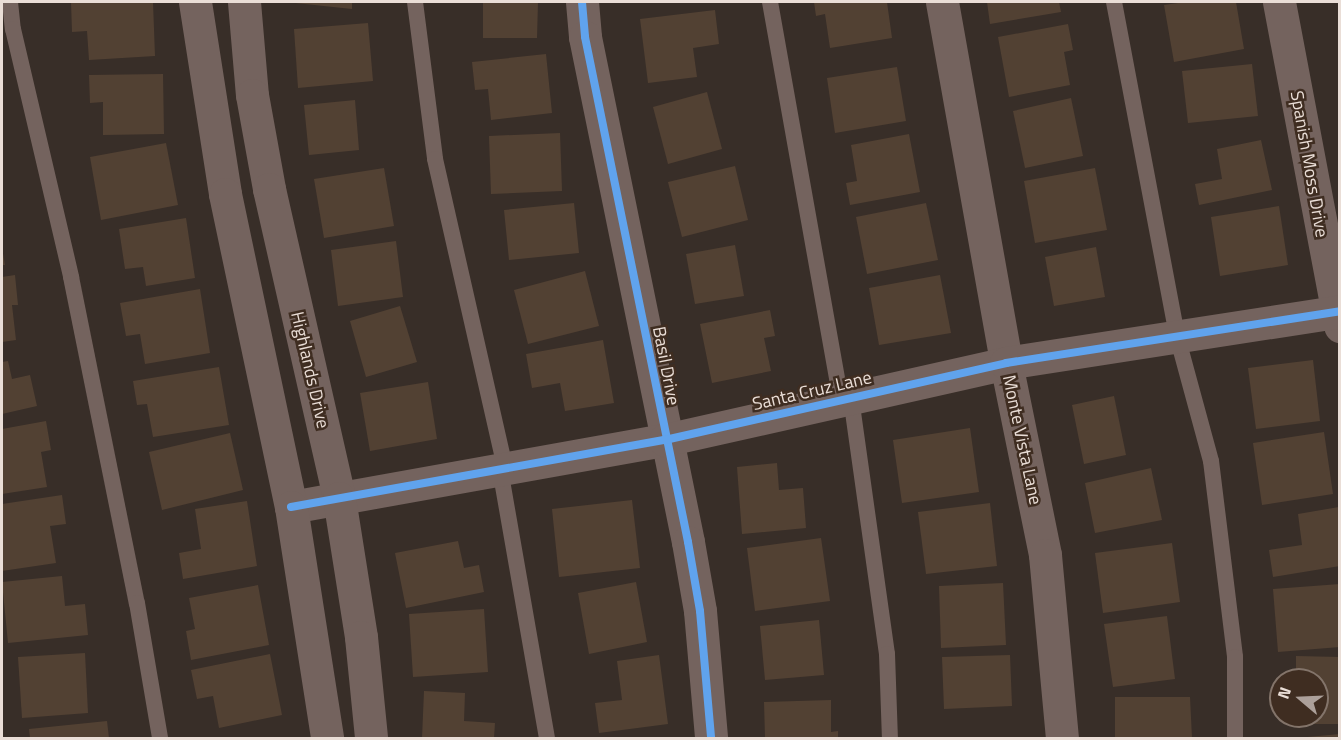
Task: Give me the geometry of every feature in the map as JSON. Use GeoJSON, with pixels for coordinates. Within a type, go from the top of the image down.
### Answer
{"type":"FeatureCollection","features":[{"type":"Feature","properties":{"kind":"street"},"geometry":{"type":"LineString","coordinates":[[195,2],[225,194],[291,507],[327,738]]}},
{"type":"Feature","properties":{"kind":"street","name":"Highlands Drive"},"geometry":{"type":"LineString","coordinates":[[244,2],[252,95],[268,189],[339,498],[361,637],[371,738]]}},
{"type":"Feature","properties":{"kind":"street","name":"Basil Drive"},"geometry":{"type":"LineString","coordinates":[[582,2],[699,611],[711,738]]}},
{"type":"Feature","properties":{"kind":"street","name":"Monte Vista Lane"},"geometry":{"type":"LineString","coordinates":[[942,2],[1006,363],[1045,555],[1062,738]]}},
{"type":"Feature","properties":{"kind":"street","name":"Spanish Moss Drive"},"geometry":{"type":"LineString","coordinates":[[1279,2],[1338,316]]}},
{"type":"Feature","properties":{"kind":"street","name":"Santa Cruz Lane"},"geometry":{"type":"LineString","coordinates":[[291,507],[666,440],[1006,363],[1177,336],[1338,316]]}},
{"type":"Feature","properties":{"kind":"lane"},"geometry":{"type":"LineString","coordinates":[[10,2],[80,323],[160,738]]}},
{"type":"Feature","properties":{"kind":"lane"},"geometry":{"type":"LineString","coordinates":[[415,2],[435,159],[502,469],[547,738]]}},
{"type":"Feature","properties":{"kind":"lane"},"geometry":{"type":"LineString","coordinates":[[770,2],[846,399],[887,654],[890,738]]}},
{"type":"Feature","properties":{"kind":"lane"},"geometry":{"type":"LineString","coordinates":[[1114,2],[1177,336],[1211,461],[1235,657],[1235,738]]}},
{"type":"Feature","properties":{"kind":"building"},"geometry":{"type":"Polygon","coordinates":[[[71,2],[153,2],[155,56],[89,60],[87,31],[72,32],[71,2]]]}},
{"type":"Feature","properties":{"kind":"building"},"geometry":{"type":"Polygon","coordinates":[[[286,2],[352,2],[352,9],[286,2]]]}},
{"type":"Feature","properties":{"kind":"building"},"geometry":{"type":"Polygon","coordinates":[[[483,2],[538,2],[537,38],[483,38],[483,2]]]}},
{"type":"Feature","properties":{"kind":"building"},"geometry":{"type":"Polygon","coordinates":[[[814,2],[887,2],[892,38],[830,48],[825,14],[816,16],[814,2]]]}},
{"type":"Feature","properties":{"kind":"building"},"geometry":{"type":"Polygon","coordinates":[[[987,2],[1059,2],[1061,12],[990,24],[987,2]]]}},
{"type":"Feature","properties":{"kind":"building"},"geometry":{"type":"Polygon","coordinates":[[[1185,2],[1236,2],[1244,49],[1174,62],[1164,5],[1185,2]]]}},
{"type":"Feature","properties":{"kind":"building"},"geometry":{"type":"Polygon","coordinates":[[[715,10],[719,44],[693,48],[697,77],[648,83],[640,19],[715,10]]]}},
{"type":"Feature","properties":{"kind":"building"},"geometry":{"type":"Polygon","coordinates":[[[368,23],[373,81],[298,88],[294,29],[368,23]]]}},
{"type":"Feature","properties":{"kind":"building"},"geometry":{"type":"Polygon","coordinates":[[[1068,24],[1073,50],[1064,52],[1070,85],[1009,97],[998,37],[1068,24]]]}},
{"type":"Feature","properties":{"kind":"building"},"geometry":{"type":"Polygon","coordinates":[[[546,54],[552,113],[491,120],[488,89],[475,90],[472,62],[546,54]]]}},
{"type":"Feature","properties":{"kind":"building"},"geometry":{"type":"Polygon","coordinates":[[[1252,64],[1258,116],[1188,123],[1182,71],[1252,64]]]}},
{"type":"Feature","properties":{"kind":"building"},"geometry":{"type":"Polygon","coordinates":[[[897,67],[906,121],[835,133],[827,78],[897,67]]]}},
{"type":"Feature","properties":{"kind":"building"},"geometry":{"type":"Polygon","coordinates":[[[163,74],[164,134],[103,135],[103,102],[90,103],[89,75],[163,74]]]}},
{"type":"Feature","properties":{"kind":"building"},"geometry":{"type":"Polygon","coordinates":[[[707,92],[722,149],[668,164],[653,107],[707,92]]]}},
{"type":"Feature","properties":{"kind":"building"},"geometry":{"type":"Polygon","coordinates":[[[1071,98],[1083,156],[1025,168],[1013,111],[1071,98]]]}},
{"type":"Feature","properties":{"kind":"building"},"geometry":{"type":"Polygon","coordinates":[[[355,100],[359,150],[309,155],[304,105],[355,100]]]}},
{"type":"Feature","properties":{"kind":"building"},"geometry":{"type":"Polygon","coordinates":[[[560,133],[562,191],[491,194],[489,136],[560,133]]]}},
{"type":"Feature","properties":{"kind":"building"},"geometry":{"type":"Polygon","coordinates":[[[909,134],[920,192],[850,205],[846,183],[857,181],[851,145],[909,134]]]}},
{"type":"Feature","properties":{"kind":"building"},"geometry":{"type":"Polygon","coordinates":[[[1261,140],[1272,190],[1199,205],[1195,184],[1222,179],[1217,149],[1261,140]]]}},
{"type":"Feature","properties":{"kind":"building"},"geometry":{"type":"Polygon","coordinates":[[[166,143],[178,205],[101,220],[90,157],[166,143]]]}},
{"type":"Feature","properties":{"kind":"building"},"geometry":{"type":"Polygon","coordinates":[[[735,166],[748,220],[682,237],[668,182],[735,166]]]}},
{"type":"Feature","properties":{"kind":"building"},"geometry":{"type":"Polygon","coordinates":[[[384,168],[394,226],[324,238],[314,179],[384,168]]]}},
{"type":"Feature","properties":{"kind":"building"},"geometry":{"type":"Polygon","coordinates":[[[1095,168],[1107,230],[1035,243],[1024,181],[1095,168]]]}},
{"type":"Feature","properties":{"kind":"building"},"geometry":{"type":"Polygon","coordinates":[[[574,203],[579,253],[509,260],[504,210],[574,203]]]}},
{"type":"Feature","properties":{"kind":"building"},"geometry":{"type":"Polygon","coordinates":[[[926,203],[938,260],[867,274],[856,217],[926,203]]]}},
{"type":"Feature","properties":{"kind":"building"},"geometry":{"type":"Polygon","coordinates":[[[1279,206],[1288,265],[1220,276],[1211,217],[1279,206]]]}},
{"type":"Feature","properties":{"kind":"building"},"geometry":{"type":"Polygon","coordinates":[[[186,218],[195,278],[146,286],[143,267],[125,269],[119,229],[186,218]]]}},
{"type":"Feature","properties":{"kind":"building"},"geometry":{"type":"Polygon","coordinates":[[[396,241],[403,297],[338,306],[331,250],[396,241]]]}},
{"type":"Feature","properties":{"kind":"building"},"geometry":{"type":"Polygon","coordinates":[[[735,245],[744,296],[695,304],[686,254],[735,245]]]}},
{"type":"Feature","properties":{"kind":"building"},"geometry":{"type":"Polygon","coordinates":[[[1096,247],[1105,297],[1054,306],[1045,257],[1096,247]]]}},
{"type":"Feature","properties":{"kind":"building"},"geometry":{"type":"Polygon","coordinates":[[[2,248],[5,265],[2,265],[2,248]]]}},
{"type":"Feature","properties":{"kind":"building"},"geometry":{"type":"Polygon","coordinates":[[[585,271],[599,326],[528,344],[514,290],[585,271]]]}},
{"type":"Feature","properties":{"kind":"building"},"geometry":{"type":"Polygon","coordinates":[[[15,275],[18,305],[12,305],[16,340],[2,342],[2,277],[15,275]]]}},
{"type":"Feature","properties":{"kind":"building"},"geometry":{"type":"Polygon","coordinates":[[[940,275],[951,333],[879,345],[869,288],[940,275]]]}},
{"type":"Feature","properties":{"kind":"building"},"geometry":{"type":"Polygon","coordinates":[[[200,289],[210,353],[145,364],[140,334],[126,336],[120,303],[200,289]]]}},
{"type":"Feature","properties":{"kind":"building"},"geometry":{"type":"Polygon","coordinates":[[[400,306],[417,362],[366,377],[350,321],[400,306]]]}},
{"type":"Feature","properties":{"kind":"building"},"geometry":{"type":"Polygon","coordinates":[[[770,310],[775,336],[764,338],[771,371],[712,383],[700,324],[770,310]]]}},
{"type":"Feature","properties":{"kind":"building"},"geometry":{"type":"Polygon","coordinates":[[[603,340],[614,403],[565,411],[560,383],[532,388],[526,354],[603,340]]]}},
{"type":"Feature","properties":{"kind":"building"},"geometry":{"type":"Polygon","coordinates":[[[1313,360],[1320,421],[1256,429],[1248,368],[1313,360]]]}},
{"type":"Feature","properties":{"kind":"building"},"geometry":{"type":"Polygon","coordinates":[[[8,361],[12,379],[30,375],[37,406],[2,414],[2,362],[8,361]]]}},
{"type":"Feature","properties":{"kind":"building"},"geometry":{"type":"Polygon","coordinates":[[[219,367],[229,425],[153,437],[147,404],[137,405],[133,381],[219,367]]]}},
{"type":"Feature","properties":{"kind":"building"},"geometry":{"type":"Polygon","coordinates":[[[428,382],[437,439],[370,451],[360,393],[428,382]]]}},
{"type":"Feature","properties":{"kind":"building"},"geometry":{"type":"Polygon","coordinates":[[[1114,396],[1126,455],[1084,464],[1072,405],[1114,396]]]}},
{"type":"Feature","properties":{"kind":"building"},"geometry":{"type":"Polygon","coordinates":[[[46,421],[51,450],[41,452],[47,487],[2,494],[2,429],[46,421]]]}},
{"type":"Feature","properties":{"kind":"building"},"geometry":{"type":"Polygon","coordinates":[[[970,428],[979,492],[902,503],[893,440],[970,428]]]}},
{"type":"Feature","properties":{"kind":"building"},"geometry":{"type":"Polygon","coordinates":[[[1324,432],[1333,494],[1262,505],[1253,443],[1324,432]]]}},
{"type":"Feature","properties":{"kind":"building"},"geometry":{"type":"Polygon","coordinates":[[[230,433],[243,490],[162,510],[149,452],[230,433]]]}},
{"type":"Feature","properties":{"kind":"building"},"geometry":{"type":"Polygon","coordinates":[[[777,463],[779,490],[803,488],[806,528],[742,534],[737,467],[777,463]]]}},
{"type":"Feature","properties":{"kind":"building"},"geometry":{"type":"Polygon","coordinates":[[[1151,468],[1162,520],[1095,533],[1085,483],[1151,468]]]}},
{"type":"Feature","properties":{"kind":"building"},"geometry":{"type":"Polygon","coordinates":[[[62,495],[66,524],[50,526],[56,563],[2,571],[2,504],[62,495]]]}},
{"type":"Feature","properties":{"kind":"building"},"geometry":{"type":"Polygon","coordinates":[[[632,500],[640,568],[559,577],[552,509],[632,500]]]}},
{"type":"Feature","properties":{"kind":"building"},"geometry":{"type":"Polygon","coordinates":[[[247,501],[257,566],[183,579],[179,553],[201,549],[195,509],[247,501]]]}},
{"type":"Feature","properties":{"kind":"building"},"geometry":{"type":"Polygon","coordinates":[[[990,503],[997,566],[926,574],[918,512],[990,503]]]}},
{"type":"Feature","properties":{"kind":"building"},"geometry":{"type":"Polygon","coordinates":[[[1339,507],[1340,566],[1273,577],[1269,550],[1302,545],[1298,514],[1339,507]]]}},
{"type":"Feature","properties":{"kind":"building"},"geometry":{"type":"Polygon","coordinates":[[[821,538],[830,601],[755,611],[747,548],[821,538]]]}},
{"type":"Feature","properties":{"kind":"building"},"geometry":{"type":"Polygon","coordinates":[[[458,541],[464,568],[479,565],[484,592],[406,608],[395,553],[458,541]]]}},
{"type":"Feature","properties":{"kind":"building"},"geometry":{"type":"Polygon","coordinates":[[[1172,543],[1180,602],[1103,613],[1095,553],[1172,543]]]}},
{"type":"Feature","properties":{"kind":"building"},"geometry":{"type":"Polygon","coordinates":[[[62,576],[65,606],[85,604],[88,635],[8,643],[2,582],[62,576]]]}},
{"type":"Feature","properties":{"kind":"building"},"geometry":{"type":"Polygon","coordinates":[[[636,582],[647,642],[589,654],[578,593],[636,582]]]}},
{"type":"Feature","properties":{"kind":"building"},"geometry":{"type":"Polygon","coordinates":[[[1003,583],[1006,645],[941,648],[939,586],[1003,583]]]}},
{"type":"Feature","properties":{"kind":"building"},"geometry":{"type":"Polygon","coordinates":[[[1340,584],[1340,647],[1278,652],[1273,589],[1340,584]]]}},
{"type":"Feature","properties":{"kind":"building"},"geometry":{"type":"Polygon","coordinates":[[[258,585],[269,645],[191,660],[186,631],[195,629],[189,598],[258,585]]]}},
{"type":"Feature","properties":{"kind":"building"},"geometry":{"type":"Polygon","coordinates":[[[484,609],[488,672],[413,677],[409,614],[484,609]]]}},
{"type":"Feature","properties":{"kind":"building"},"geometry":{"type":"Polygon","coordinates":[[[1167,616],[1175,679],[1113,687],[1104,624],[1167,616]]]}},
{"type":"Feature","properties":{"kind":"building"},"geometry":{"type":"Polygon","coordinates":[[[819,620],[824,675],[765,680],[760,626],[819,620]]]}},
{"type":"Feature","properties":{"kind":"building"},"geometry":{"type":"Polygon","coordinates":[[[85,653],[88,713],[22,718],[18,657],[85,653]]]}},
{"type":"Feature","properties":{"kind":"building"},"geometry":{"type":"Polygon","coordinates":[[[270,654],[282,715],[219,728],[213,696],[197,699],[191,670],[270,654]]]}},
{"type":"Feature","properties":{"kind":"building"},"geometry":{"type":"Polygon","coordinates":[[[659,655],[668,724],[599,733],[595,703],[622,700],[617,661],[659,655]]]}},
{"type":"Feature","properties":{"kind":"building"},"geometry":{"type":"Polygon","coordinates":[[[1010,655],[1012,706],[944,709],[942,657],[1010,655]]]}},
{"type":"Feature","properties":{"kind":"building"},"geometry":{"type":"Polygon","coordinates":[[[1296,656],[1340,657],[1340,724],[1329,724],[1329,668],[1296,668],[1296,656]]]}},
{"type":"Feature","properties":{"kind":"building"},"geometry":{"type":"Polygon","coordinates":[[[424,691],[465,693],[464,721],[495,723],[494,738],[422,738],[424,691]]]}},
{"type":"Feature","properties":{"kind":"building"},"geometry":{"type":"Polygon","coordinates":[[[1115,697],[1190,697],[1192,738],[1115,738],[1115,697]]]}},
{"type":"Feature","properties":{"kind":"building"},"geometry":{"type":"Polygon","coordinates":[[[831,700],[831,732],[838,731],[838,738],[765,738],[764,702],[831,700]]]}},
{"type":"Feature","properties":{"kind":"building"},"geometry":{"type":"Polygon","coordinates":[[[107,721],[109,738],[30,738],[29,729],[107,721]]]}},
{"type":"Feature","properties":{"kind":"building"},"geometry":{"type":"Polygon","coordinates":[[[1340,734],[1340,738],[1307,738],[1307,737],[1340,734]]]}},
{"type":"Feature","properties":{"kind":"cycle path"},"geometry":{"type":"LineString","coordinates":[[582,2],[585,37],[688,542],[700,611],[711,738]]}},
{"type":"Feature","properties":{"kind":"cycle path"},"geometry":{"type":"LineString","coordinates":[[291,507],[665,440],[1006,363],[1340,311]]}}]}
